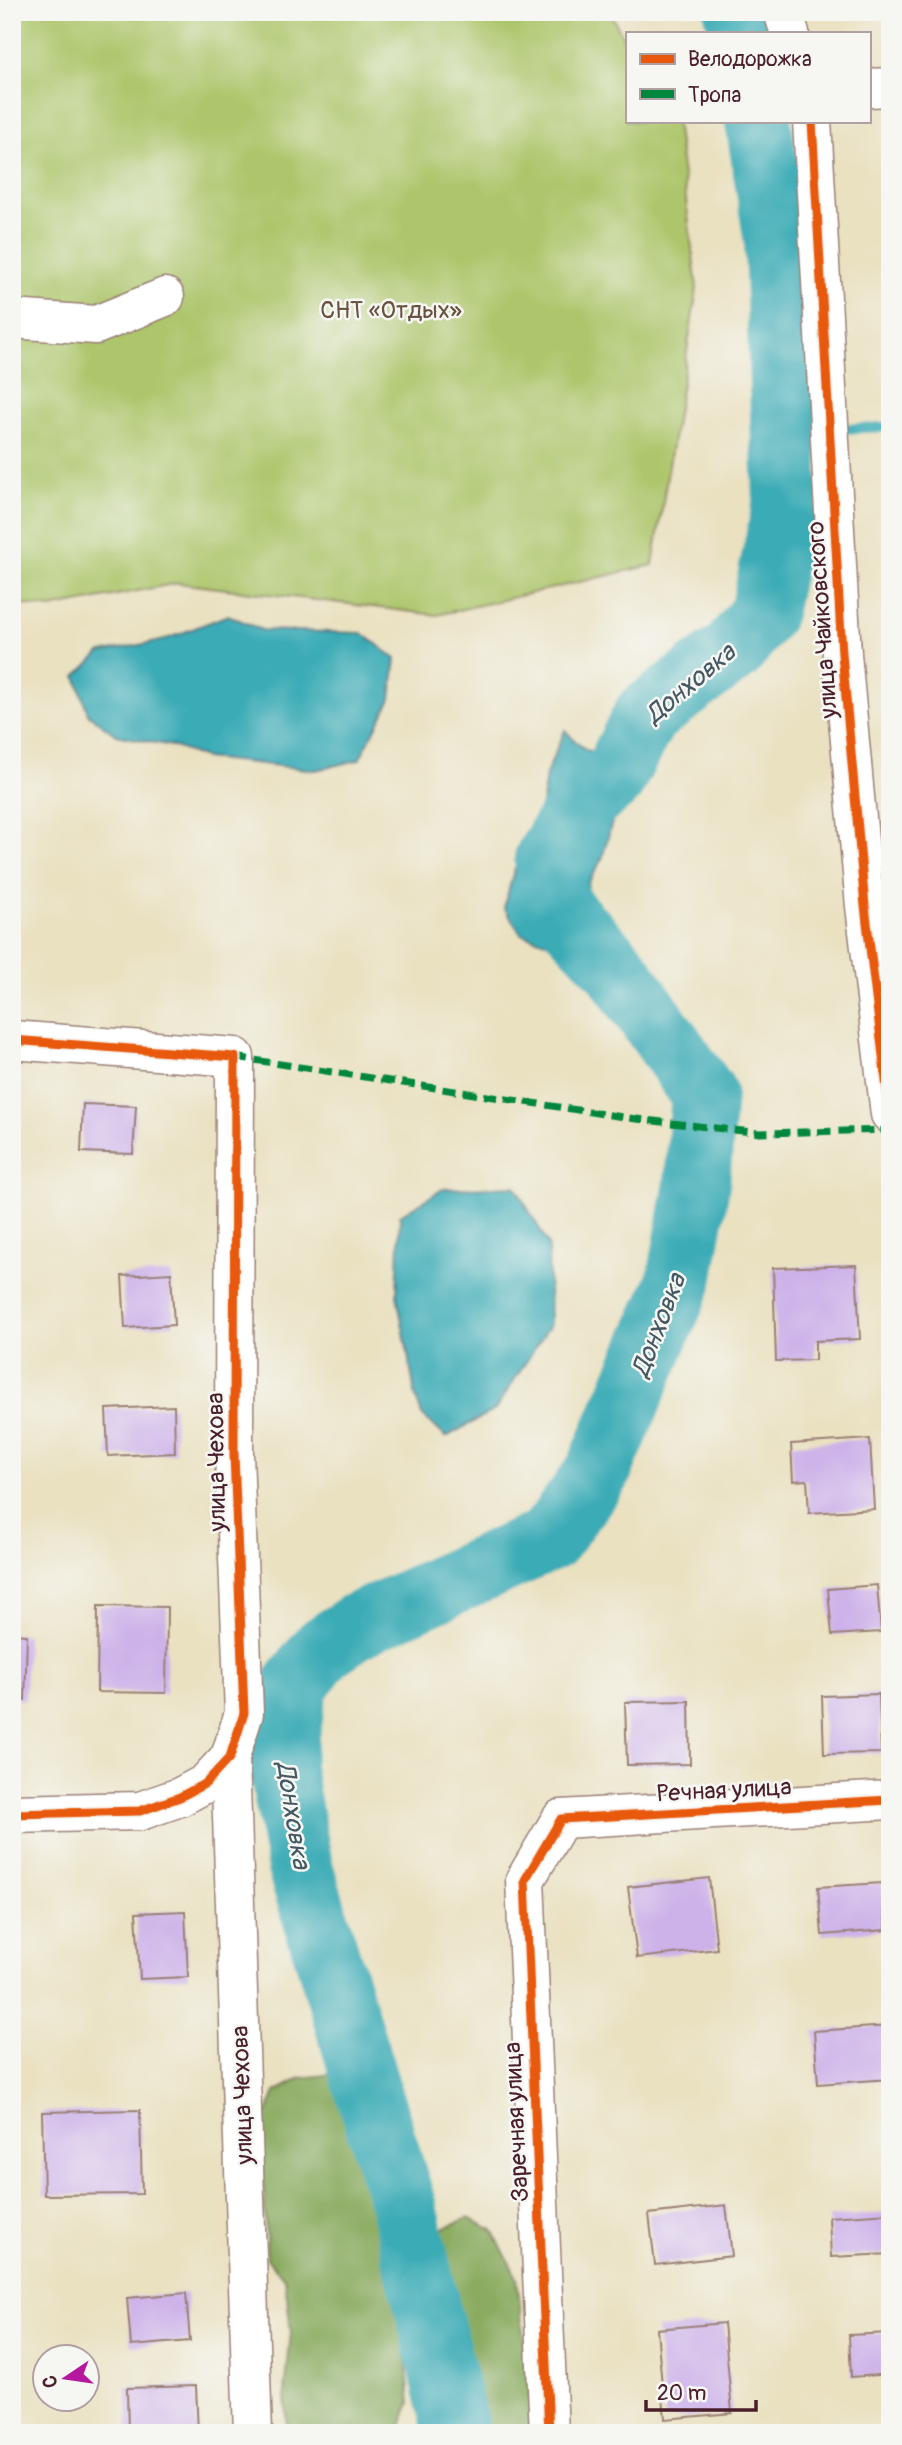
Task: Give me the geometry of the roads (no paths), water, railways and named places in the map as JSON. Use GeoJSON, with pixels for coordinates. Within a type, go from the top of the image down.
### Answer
{"type":"FeatureCollection","features":[{"type":"Feature","properties":{"kind":"street"},"geometry":{"type":"LineString","coordinates":[[783,12],[790,32]]}},
{"type":"Feature","properties":{"kind":"street"},"geometry":{"type":"LineString","coordinates":[[870,88],[890,87]]}},
{"type":"Feature","properties":{"kind":"street","name":"улица Чайковского"},"geometry":{"type":"LineString","coordinates":[[812,122],[842,653],[877,906],[890,1114]]}},
{"type":"Feature","properties":{"kind":"street"},"geometry":{"type":"LineString","coordinates":[[12,319],[96,325],[165,298]]}},
{"type":"Feature","properties":{"kind":"street","name":"улица Чехова"},"geometry":{"type":"LineString","coordinates":[[12,1040],[235,1058],[234,1454],[244,1713],[230,1757],[253,2433]]}},
{"type":"Feature","properties":{"kind":"street","name":"улица Чехова"},"geometry":{"type":"LineString","coordinates":[[12,1814],[140,1811],[180,1797],[206,1783],[230,1757]]}},
{"type":"Feature","properties":{"kind":"street","name":"Речная улица"},"geometry":{"type":"LineString","coordinates":[[561,1819],[890,1800]]}},
{"type":"Feature","properties":{"kind":"street","name":"Заречная улица"},"geometry":{"type":"LineString","coordinates":[[549,2433],[525,1880],[561,1819]]}},
{"type":"Feature","properties":{"kind":"water"},"geometry":{"type":"Polygon","coordinates":[[[228,615],[262,630],[362,633],[396,659],[391,699],[359,760],[316,770],[205,758],[172,746],[116,735],[88,714],[76,676],[100,653],[164,640],[228,615]]]}},
{"type":"Feature","properties":{"kind":"water"},"geometry":{"type":"Polygon","coordinates":[[[565,730],[581,746],[593,752],[600,753],[630,746],[635,768],[615,811],[602,859],[588,883],[586,903],[599,939],[597,948],[565,948],[521,934],[504,907],[514,870],[528,849],[540,819],[546,774],[565,730]]]}},
{"type":"Feature","properties":{"kind":"water"},"geometry":{"type":"Polygon","coordinates":[[[515,1186],[548,1244],[550,1325],[495,1410],[446,1437],[422,1415],[416,1398],[397,1295],[400,1215],[443,1189],[515,1186]]]}},
{"type":"Feature","properties":{"kind":"waterway","name":"Донховка"},"geometry":{"type":"LineString","coordinates":[[737,12],[744,32]]}},
{"type":"Feature","properties":{"kind":"waterway","name":"Донховка"},"geometry":{"type":"LineString","coordinates":[[457,2433],[403,2205],[300,1867],[281,1765],[296,1684],[324,1648],[358,1625],[549,1539],[598,1472],[680,1280],[697,1184],[704,1094],[616,968],[564,913],[550,885],[547,859],[576,809],[613,779],[646,715],[734,650],[763,612],[786,502],[777,241],[758,122]]}},
{"type":"Feature","properties":{"kind":"waterway"},"geometry":{"type":"LineString","coordinates":[[837,429],[890,427]]}},
{"type":"Feature","properties":{"kind":"waterway"},"geometry":{"type":"LineString","coordinates":[[786,502],[804,443],[822,434]]}},
{"type":"Feature","properties":{"kind":"park label","name":"СНТ «Отдых»"},"geometry":{"type":"Point","coordinates":[391,310]}}]}
